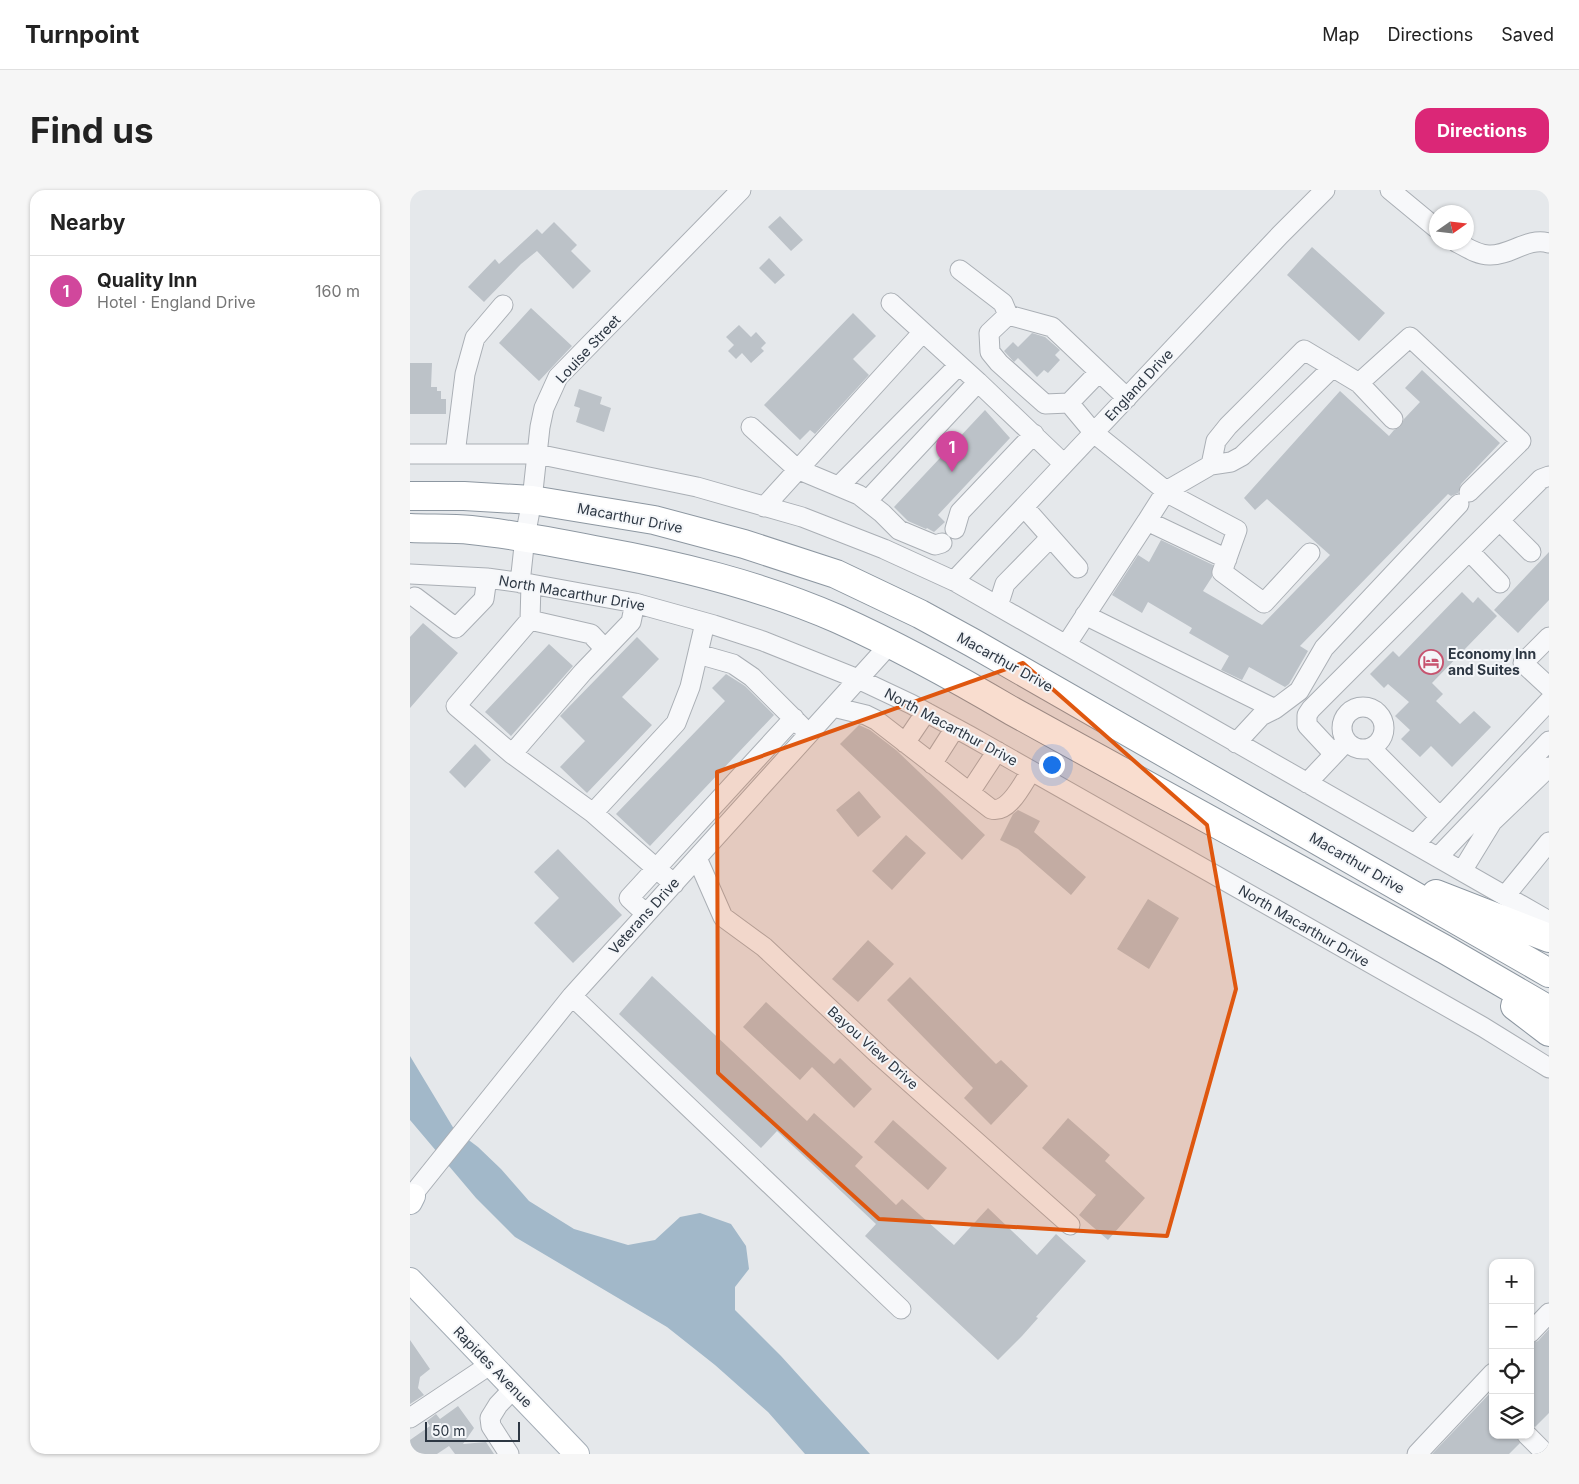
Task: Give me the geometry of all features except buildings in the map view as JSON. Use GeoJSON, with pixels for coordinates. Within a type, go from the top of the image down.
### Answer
{"type":"FeatureCollection","features":[{"type":"Feature","properties":{"kind":"highway","name":"Macarthur Drive"},"geometry":{"type":"LineString","coordinates":[[410,496],[464,496],[532,500],[654,520],[744,544],[836,574],[920,614],[1549,973]]}},
{"type":"Feature","properties":{"kind":"highway"},"geometry":{"type":"LineString","coordinates":[[410,528],[470,530],[525,537],[653,560],[709,574],[784,598],[837,619],[956,678],[1012,711],[1444,949],[1549,1010]]}},
{"type":"Feature","properties":{"kind":"highway"},"geometry":{"type":"LineString","coordinates":[[890,644],[920,614]]}},
{"type":"Feature","properties":{"kind":"highway"},"geometry":{"type":"LineString","coordinates":[[1359,865],[1483,911],[1549,938]]}},
{"type":"Feature","properties":{"kind":"highway"},"geometry":{"type":"LineString","coordinates":[[1444,949],[1549,1032]]}},
{"type":"Feature","properties":{"kind":"main road","name":"Rapides Avenue"},"geometry":{"type":"LineString","coordinates":[[410,1280],[577,1454]]}},
{"type":"Feature","properties":{"kind":"street","name":"Louise Street"},"geometry":{"type":"LineString","coordinates":[[530,620],[525,584],[525,537],[532,500],[540,427],[544,408],[558,377],[742,190]]}},
{"type":"Feature","properties":{"kind":"street","name":"England Drive"},"geometry":{"type":"LineString","coordinates":[[954,581],[1273,242],[1326,190]]}},
{"type":"Feature","properties":{"kind":"street"},"geometry":{"type":"LineString","coordinates":[[1390,190],[1429,222]]}},
{"type":"Feature","properties":{"kind":"street"},"geometry":{"type":"LineString","coordinates":[[1473,250],[1489,255],[1527,243],[1549,243]]}},
{"type":"Feature","properties":{"kind":"street"},"geometry":{"type":"LineString","coordinates":[[960,270],[1003,303],[1008,315]]}},
{"type":"Feature","properties":{"kind":"street"},"geometry":{"type":"LineString","coordinates":[[891,303],[1034,434],[1064,464]]}},
{"type":"Feature","properties":{"kind":"street"},"geometry":{"type":"LineString","coordinates":[[455,454],[465,374],[475,338],[503,305]]}},
{"type":"Feature","properties":{"kind":"street"},"geometry":{"type":"LineString","coordinates":[[1008,315],[1052,326],[1126,398]]}},
{"type":"Feature","properties":{"kind":"street"},"geometry":{"type":"LineString","coordinates":[[1008,315],[989,333],[990,352],[999,363],[1046,404],[1069,403],[1099,372]]}},
{"type":"Feature","properties":{"kind":"street"},"geometry":{"type":"LineString","coordinates":[[764,507],[923,332]]}},
{"type":"Feature","properties":{"kind":"street"},"geometry":{"type":"LineString","coordinates":[[1236,743],[1261,716],[1275,709],[1299,691],[1324,648],[1464,498],[1521,441],[1410,337],[1359,382]]}},
{"type":"Feature","properties":{"kind":"street"},"geometry":{"type":"LineString","coordinates":[[1210,465],[1216,441],[1228,426],[1304,350],[1359,382],[1393,419]]}},
{"type":"Feature","properties":{"kind":"street"},"geometry":{"type":"LineString","coordinates":[[838,486],[959,365]]}},
{"type":"Feature","properties":{"kind":"street"},"geometry":{"type":"LineString","coordinates":[[1066,645],[1166,491],[1210,465],[1231,462],[1242,456],[1333,367]]}},
{"type":"Feature","properties":{"kind":"street"},"geometry":{"type":"LineString","coordinates":[[867,501],[978,382]]}},
{"type":"Feature","properties":{"kind":"street"},"geometry":{"type":"LineString","coordinates":[[1069,403],[1094,433],[1166,491],[1237,530],[1222,572],[1264,603],[1310,553]]}},
{"type":"Feature","properties":{"kind":"street"},"geometry":{"type":"LineString","coordinates":[[750,427],[797,469],[859,494],[899,530],[941,537]]}},
{"type":"Feature","properties":{"kind":"street"},"geometry":{"type":"LineString","coordinates":[[915,563],[941,537],[960,512],[1034,434]]}},
{"type":"Feature","properties":{"kind":"street"},"geometry":{"type":"LineString","coordinates":[[410,454],[537,454],[696,487],[802,517],[884,549],[954,581],[1549,921]]}},
{"type":"Feature","properties":{"kind":"street"},"geometry":{"type":"LineString","coordinates":[[1307,783],[1341,748],[1344,735],[1342,728],[1348,714],[1353,710],[1367,708],[1374,710],[1380,715],[1384,727],[1381,740],[1370,748],[1341,748],[1307,725],[1307,715],[1541,479],[1549,476]]}},
{"type":"Feature","properties":{"kind":"street"},"geometry":{"type":"LineString","coordinates":[[1024,507],[1078,568]]}},
{"type":"Feature","properties":{"kind":"street"},"geometry":{"type":"LineString","coordinates":[[1147,520],[1227,559]]}},
{"type":"Feature","properties":{"kind":"street"},"geometry":{"type":"LineString","coordinates":[[1500,521],[1531,552]]}},
{"type":"Feature","properties":{"kind":"street"},"geometry":{"type":"LineString","coordinates":[[998,606],[1005,584],[1050,538]]}},
{"type":"Feature","properties":{"kind":"street"},"geometry":{"type":"LineString","coordinates":[[1469,551],[1500,583]]}},
{"type":"Feature","properties":{"kind":"street"},"geometry":{"type":"LineString","coordinates":[[413,574],[413,600],[456,628],[484,599],[487,578]]}},
{"type":"Feature","properties":{"kind":"street","name":"North Macarthur Drive"},"geometry":{"type":"LineString","coordinates":[[413,574],[487,578],[635,603],[763,641],[858,679],[926,712],[996,751],[1482,1027],[1549,1068]]}},
{"type":"Feature","properties":{"kind":"street"},"geometry":{"type":"LineString","coordinates":[[512,754],[631,622],[635,603]]}},
{"type":"Feature","properties":{"kind":"street"},"geometry":{"type":"LineString","coordinates":[[1085,615],[1275,709]]}},
{"type":"Feature","properties":{"kind":"street"},"geometry":{"type":"LineString","coordinates":[[605,649],[591,634],[530,620],[456,706],[512,754],[593,813],[674,884]]}},
{"type":"Feature","properties":{"kind":"street"},"geometry":{"type":"LineString","coordinates":[[593,813],[676,723],[690,686],[705,623]]}},
{"type":"Feature","properties":{"kind":"street"},"geometry":{"type":"LineString","coordinates":[[1549,637],[1523,663],[1549,687]]}},
{"type":"Feature","properties":{"kind":"street","name":"Veterans Drive"},"geometry":{"type":"LineString","coordinates":[[413,1196],[572,996],[890,644]]}},
{"type":"Feature","properties":{"kind":"street"},"geometry":{"type":"LineString","coordinates":[[698,654],[733,664],[752,676],[809,733]]}},
{"type":"Feature","properties":{"kind":"street"},"geometry":{"type":"LineString","coordinates":[[876,720],[892,695]]}},
{"type":"Feature","properties":{"kind":"street"},"geometry":{"type":"LineString","coordinates":[[1415,844],[1549,701]]}},
{"type":"Feature","properties":{"kind":"street"},"geometry":{"type":"LineString","coordinates":[[832,707],[866,715],[876,720],[991,809],[1002,809],[1010,802],[1031,771]]}},
{"type":"Feature","properties":{"kind":"street"},"geometry":{"type":"LineString","coordinates":[[905,743],[926,712]]}},
{"type":"Feature","properties":{"kind":"street"},"geometry":{"type":"LineString","coordinates":[[646,914],[629,898],[794,718]]}},
{"type":"Feature","properties":{"kind":"street"},"geometry":{"type":"LineString","coordinates":[[932,764],[955,728]]}},
{"type":"Feature","properties":{"kind":"street"},"geometry":{"type":"LineString","coordinates":[[1438,858],[1549,741]]}},
{"type":"Feature","properties":{"kind":"street"},"geometry":{"type":"LineString","coordinates":[[1370,748],[1440,817]]}},
{"type":"Feature","properties":{"kind":"street"},"geometry":{"type":"LineString","coordinates":[[970,792],[996,751]]}},
{"type":"Feature","properties":{"kind":"street"},"geometry":{"type":"LineString","coordinates":[[1462,871],[1492,822],[1549,767]]}},
{"type":"Feature","properties":{"kind":"street"},"geometry":{"type":"LineString","coordinates":[[733,785],[749,799]]}},
{"type":"Feature","properties":{"kind":"street"},"geometry":{"type":"LineString","coordinates":[[1505,896],[1549,842]]}},
{"type":"Feature","properties":{"kind":"street","name":"Bayou View Drive"},"geometry":{"type":"LineString","coordinates":[[697,858],[723,918],[764,947],[880,1056],[1070,1225]]}},
{"type":"Feature","properties":{"kind":"street"},"geometry":{"type":"LineString","coordinates":[[572,996],[901,1309]]}},
{"type":"Feature","properties":{"kind":"street"},"geometry":{"type":"LineString","coordinates":[[1534,1329],[1549,1313]]}},
{"type":"Feature","properties":{"kind":"street"},"geometry":{"type":"LineString","coordinates":[[410,1418],[490,1364]]}},
{"type":"Feature","properties":{"kind":"street"},"geometry":{"type":"LineString","coordinates":[[1417,1454],[1489,1377]]}},
{"type":"Feature","properties":{"kind":"street"},"geometry":{"type":"LineString","coordinates":[[509,1454],[491,1426],[490,1418],[498,1405],[514,1388]]}},
{"type":"Feature","properties":{"kind":"street"},"geometry":{"type":"LineString","coordinates":[[1531,1439],[1546,1454]]}},
{"type":"Feature","properties":{"kind":"highlighted area"},"geometry":{"type":"Polygon","coordinates":[[[1023,663],[1207,825],[1236,989],[1167,1236],[879,1219],[718,1073],[717,772],[1023,663]]]}},
{"type":"Feature","properties":{"kind":"water"},"geometry":{"type":"Polygon","coordinates":[[[410,1056],[454,1129],[478,1147],[501,1169],[529,1201],[574,1229],[628,1245],[655,1240],[680,1217],[700,1213],[731,1224],[746,1246],[749,1269],[735,1287],[735,1310],[781,1356],[870,1454],[805,1454],[768,1412],[715,1365],[667,1327],[515,1237],[476,1198],[410,1120],[410,1056]]]}},
{"type":"Feature","properties":{"kind":"place","name":"Quality Inn"},"geometry":{"type":"Point","coordinates":[952,472]}},
{"type":"Feature","properties":{"kind":"place","name":"Economy Inn and Suites"},"geometry":{"type":"Point","coordinates":[1431,662]}}]}
